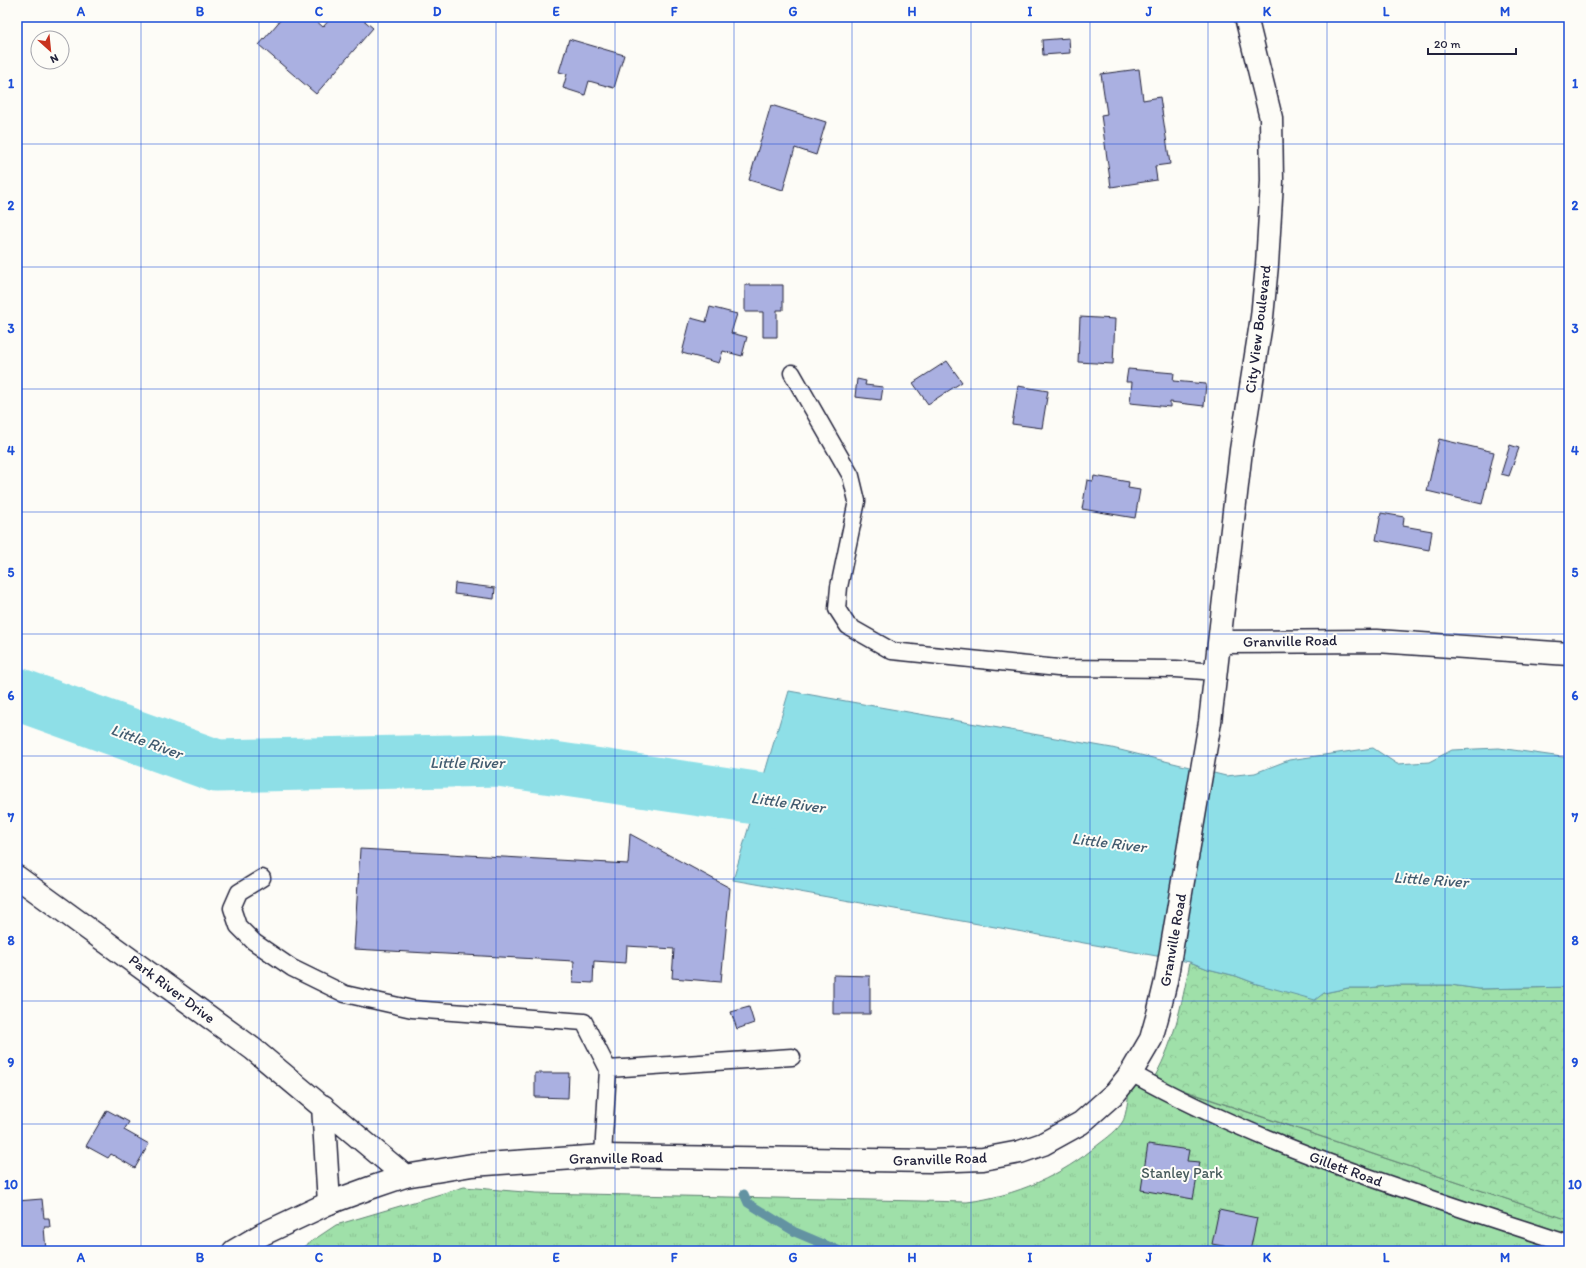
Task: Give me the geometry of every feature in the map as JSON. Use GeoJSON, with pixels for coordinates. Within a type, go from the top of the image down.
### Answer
{"type":"FeatureCollection","features":[{"type":"Feature","properties":{"kind":"street","name":"City View Boulevard"},"geometry":{"type":"LineString","coordinates":[[1221,642],[1241,450],[1262,317],[1272,181],[1271,118],[1253,40],[1246,17]]}},
{"type":"Feature","properties":{"kind":"street","name":"Granville Road"},"geometry":{"type":"LineString","coordinates":[[234,1251],[264,1234],[329,1203],[406,1176],[472,1165],[602,1156],[931,1161],[989,1158],[1020,1152],[1063,1133],[1098,1108],[1116,1092],[1131,1073],[1151,1039],[1167,973],[1210,722],[1221,642],[1377,641],[1569,654]]}},
{"type":"Feature","properties":{"kind":"street","name":"Park River Drive"},"geometry":{"type":"LineString","coordinates":[[17,877],[234,1035],[323,1106],[406,1176]]}},
{"type":"Feature","properties":{"kind":"street"},"geometry":{"type":"LineString","coordinates":[[323,1106],[329,1203]]}},
{"type":"Feature","properties":{"kind":"lane"},"geometry":{"type":"LineString","coordinates":[[792,373],[851,476],[857,501],[839,587],[837,610],[848,626],[892,651],[1058,668],[1176,669],[1217,672]]}},
{"type":"Feature","properties":{"kind":"lane"},"geometry":{"type":"LineString","coordinates":[[262,878],[239,892],[232,908],[238,926],[254,942],[292,968],[345,994],[412,1009],[584,1022],[608,1069],[602,1156]]}},
{"type":"Feature","properties":{"kind":"lane"},"geometry":{"type":"LineString","coordinates":[[608,1069],[792,1057]]}},
{"type":"Feature","properties":{"kind":"lane","name":"Gillett Road"},"geometry":{"type":"LineString","coordinates":[[1131,1073],[1181,1101],[1336,1167],[1569,1244]]}},
{"type":"Feature","properties":{"kind":"green space"},"geometry":{"type":"Polygon","coordinates":[[[1190,962],[1257,984],[1324,993],[1348,988],[1368,988],[1396,985],[1451,985],[1480,989],[1569,987],[1569,1220],[1162,1083],[1150,1085],[1165,1055],[1176,1025],[1190,962]]]}},
{"type":"Feature","properties":{"kind":"green space","name":"Stanley Park"},"geometry":{"type":"Polygon","coordinates":[[[1131,1073],[1569,1220],[1569,1251],[297,1251],[336,1225],[464,1187],[536,1193],[967,1202],[985,1199],[1003,1195],[1037,1183],[1053,1175],[1069,1166],[1112,1134],[1123,1121],[1126,1112],[1131,1073]]]}},
{"type":"Feature","properties":{"kind":"water"},"geometry":{"type":"Polygon","coordinates":[[[789,691],[1112,748],[1226,776],[1255,773],[1289,760],[1373,748],[1397,764],[1429,762],[1452,750],[1499,748],[1569,758],[1569,987],[1479,989],[1451,985],[1396,985],[1368,988],[1348,988],[1324,993],[1315,1000],[1257,984],[1190,962],[733,880],[789,691]]]}},
{"type":"Feature","properties":{"kind":"building"},"geometry":{"type":"Polygon","coordinates":[[[283,17],[302,17],[305,19],[306,17],[312,17],[323,27],[332,17],[360,17],[373,28],[316,94],[259,45],[283,17]]]}},
{"type":"Feature","properties":{"kind":"building"},"geometry":{"type":"Polygon","coordinates":[[[1069,38],[1070,53],[1043,55],[1042,40],[1069,38]]]}},
{"type":"Feature","properties":{"kind":"building"},"geometry":{"type":"Polygon","coordinates":[[[569,39],[624,55],[614,88],[589,81],[585,95],[563,88],[567,74],[559,72],[569,39]]]}},
{"type":"Feature","properties":{"kind":"building"},"geometry":{"type":"Polygon","coordinates":[[[1139,69],[1143,100],[1160,97],[1170,164],[1155,166],[1157,180],[1111,187],[1101,115],[1107,114],[1101,74],[1139,69]]]}},
{"type":"Feature","properties":{"kind":"building"},"geometry":{"type":"Polygon","coordinates":[[[771,105],[826,122],[816,155],[795,148],[783,190],[749,180],[771,105]]]}},
{"type":"Feature","properties":{"kind":"building"},"geometry":{"type":"Polygon","coordinates":[[[745,285],[783,285],[783,310],[777,310],[777,337],[763,337],[763,312],[745,312],[745,285]]]}},
{"type":"Feature","properties":{"kind":"building"},"geometry":{"type":"Polygon","coordinates":[[[710,307],[737,314],[731,333],[747,337],[742,356],[723,351],[719,363],[682,353],[691,318],[706,322],[710,307]]]}},
{"type":"Feature","properties":{"kind":"building"},"geometry":{"type":"Polygon","coordinates":[[[1080,317],[1115,319],[1113,364],[1078,362],[1080,317]]]}},
{"type":"Feature","properties":{"kind":"building"},"geometry":{"type":"Polygon","coordinates":[[[947,361],[962,382],[928,404],[913,383],[947,361]]]}},
{"type":"Feature","properties":{"kind":"building"},"geometry":{"type":"Polygon","coordinates":[[[1128,369],[1174,373],[1173,381],[1206,384],[1204,406],[1170,402],[1170,407],[1130,403],[1132,382],[1126,382],[1128,369]]]}},
{"type":"Feature","properties":{"kind":"building"},"geometry":{"type":"Polygon","coordinates":[[[857,379],[866,381],[865,385],[883,387],[881,400],[855,397],[857,379]]]}},
{"type":"Feature","properties":{"kind":"building"},"geometry":{"type":"Polygon","coordinates":[[[1018,386],[1048,391],[1042,428],[1012,424],[1018,386]]]}},
{"type":"Feature","properties":{"kind":"building"},"geometry":{"type":"Polygon","coordinates":[[[1439,439],[1494,452],[1482,504],[1427,491],[1439,439]]]}},
{"type":"Feature","properties":{"kind":"building"},"geometry":{"type":"Polygon","coordinates":[[[1510,445],[1519,448],[1509,476],[1501,474],[1510,445]]]}},
{"type":"Feature","properties":{"kind":"building"},"geometry":{"type":"Polygon","coordinates":[[[1094,476],[1129,482],[1128,488],[1140,490],[1135,518],[1082,509],[1087,480],[1093,481],[1094,476]]]}},
{"type":"Feature","properties":{"kind":"building"},"geometry":{"type":"Polygon","coordinates":[[[1381,513],[1404,517],[1403,526],[1432,531],[1429,550],[1376,540],[1381,513]]]}},
{"type":"Feature","properties":{"kind":"building"},"geometry":{"type":"Polygon","coordinates":[[[455,583],[495,588],[494,599],[454,594],[455,583]]]}},
{"type":"Feature","properties":{"kind":"building"},"geometry":{"type":"Polygon","coordinates":[[[630,834],[730,888],[721,982],[672,978],[674,949],[627,946],[626,963],[594,961],[593,983],[573,982],[574,961],[354,949],[360,849],[628,864],[630,834]]]}},
{"type":"Feature","properties":{"kind":"building"},"geometry":{"type":"Polygon","coordinates":[[[833,975],[870,976],[870,1014],[833,1014],[833,975]]]}},
{"type":"Feature","properties":{"kind":"building"},"geometry":{"type":"Polygon","coordinates":[[[749,1007],[754,1023],[737,1029],[731,1012],[749,1007]]]}},
{"type":"Feature","properties":{"kind":"building"},"geometry":{"type":"Polygon","coordinates":[[[535,1073],[569,1073],[568,1098],[535,1097],[535,1073]]]}},
{"type":"Feature","properties":{"kind":"building"},"geometry":{"type":"Polygon","coordinates":[[[107,1110],[129,1122],[124,1130],[149,1144],[135,1168],[111,1154],[108,1158],[86,1146],[107,1110]]]}},
{"type":"Feature","properties":{"kind":"building"},"geometry":{"type":"Polygon","coordinates":[[[1148,1144],[1189,1150],[1187,1161],[1200,1162],[1193,1199],[1141,1190],[1148,1144]]]}},
{"type":"Feature","properties":{"kind":"building"},"geometry":{"type":"Polygon","coordinates":[[[42,1199],[44,1218],[49,1218],[50,1227],[44,1227],[46,1251],[17,1251],[17,1201],[42,1199]]]}},
{"type":"Feature","properties":{"kind":"building"},"geometry":{"type":"Polygon","coordinates":[[[1219,1210],[1257,1218],[1250,1251],[1212,1244],[1219,1210]]]}},
{"type":"Feature","properties":{"kind":"waterway","name":"Little River"},"geometry":{"type":"LineString","coordinates":[[17,694],[217,766],[499,760],[830,809]]}},
{"type":"Feature","properties":{"kind":"waterway"},"geometry":{"type":"LineString","coordinates":[[744,1194],[748,1203],[795,1232],[840,1251]]}}]}
